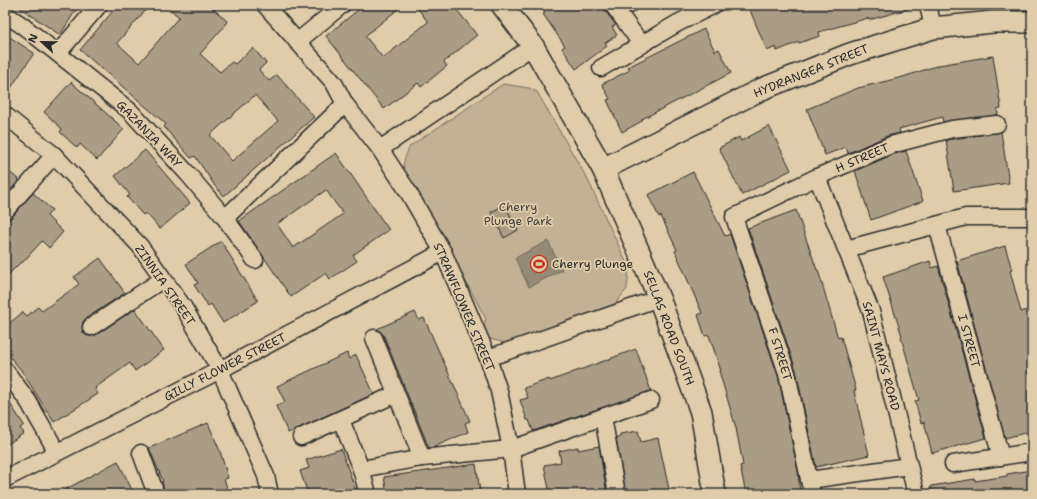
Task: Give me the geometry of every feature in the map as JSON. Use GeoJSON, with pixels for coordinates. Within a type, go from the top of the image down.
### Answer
{"type":"FeatureCollection","features":[{"type":"Feature","properties":{"kind":"street"},"geometry":{"type":"LineString","coordinates":[[58,53],[99,5]]}},
{"type":"Feature","properties":{"kind":"street","name":"STRAWFLOWER STREET"},"geometry":{"type":"LineString","coordinates":[[265,5],[334,83],[345,104],[380,148],[407,190],[443,252],[488,358],[499,390],[512,449],[518,494]]}},
{"type":"Feature","properties":{"kind":"street"},"geometry":{"type":"LineString","coordinates":[[298,42],[342,5]]}},
{"type":"Feature","properties":{"kind":"street","name":"SELLAS ROAD SOUTH"},"geometry":{"type":"LineString","coordinates":[[502,5],[533,46],[603,169],[659,298],[701,412],[715,494]]}},
{"type":"Feature","properties":{"kind":"street"},"geometry":{"type":"LineString","coordinates":[[613,5],[642,45]]}},
{"type":"Feature","properties":{"kind":"street"},"geometry":{"type":"LineString","coordinates":[[602,68],[678,23],[714,5]]}},
{"type":"Feature","properties":{"kind":"street"},"geometry":{"type":"LineString","coordinates":[[928,5],[933,28]]}},
{"type":"Feature","properties":{"kind":"street","name":"GAZANIA WAY"},"geometry":{"type":"LineString","coordinates":[[5,14],[58,53],[130,111],[188,174],[225,218],[255,260]]}},
{"type":"Feature","properties":{"kind":"street","name":"HYDRANGEA STREET"},"geometry":{"type":"LineString","coordinates":[[603,169],[762,89],[850,54],[933,28],[993,22],[1032,22]]}},
{"type":"Feature","properties":{"kind":"street"},"geometry":{"type":"LineString","coordinates":[[380,148],[533,46]]}},
{"type":"Feature","properties":{"kind":"street"},"geometry":{"type":"LineString","coordinates":[[225,218],[345,104]]}},
{"type":"Feature","properties":{"kind":"street","name":"ZINNIA STREET"},"geometry":{"type":"LineString","coordinates":[[5,115],[54,155],[140,246],[184,308],[220,370],[266,476],[270,494]]}},
{"type":"Feature","properties":{"kind":"street","name":"H STREET"},"geometry":{"type":"LineString","coordinates":[[734,217],[817,177],[891,145],[952,129],[997,124]]}},
{"type":"Feature","properties":{"kind":"street"},"geometry":{"type":"LineString","coordinates":[[5,211],[54,155]]}},
{"type":"Feature","properties":{"kind":"street","name":"SAINT MAYS ROAD"},"geometry":{"type":"LineString","coordinates":[[817,177],[871,311],[916,494]]}},
{"type":"Feature","properties":{"kind":"street","name":"F STREET"},"geometry":{"type":"LineString","coordinates":[[734,217],[787,373],[810,487]]}},
{"type":"Feature","properties":{"kind":"street"},"geometry":{"type":"LineString","coordinates":[[846,249],[966,217],[1032,217]]}},
{"type":"Feature","properties":{"kind":"street","name":"I STREET"},"geometry":{"type":"LineString","coordinates":[[937,225],[1001,457]]}},
{"type":"Feature","properties":{"kind":"street","name":"GILLY FLOWER STREET"},"geometry":{"type":"LineString","coordinates":[[5,478],[220,370],[443,252]]}},
{"type":"Feature","properties":{"kind":"street"},"geometry":{"type":"LineString","coordinates":[[91,327],[163,279]]}},
{"type":"Feature","properties":{"kind":"street"},"geometry":{"type":"LineString","coordinates":[[488,358],[659,298]]}},
{"type":"Feature","properties":{"kind":"street"},"geometry":{"type":"LineString","coordinates":[[374,338],[422,458]]}},
{"type":"Feature","properties":{"kind":"street"},"geometry":{"type":"LineString","coordinates":[[5,370],[28,401],[57,452]]}},
{"type":"Feature","properties":{"kind":"street"},"geometry":{"type":"LineString","coordinates":[[301,437],[342,420],[396,394]]}},
{"type":"Feature","properties":{"kind":"street"},"geometry":{"type":"LineString","coordinates":[[361,469],[422,458],[512,449],[651,400]]}},
{"type":"Feature","properties":{"kind":"street"},"geometry":{"type":"LineString","coordinates":[[603,417],[617,494]]}},
{"type":"Feature","properties":{"kind":"street"},"geometry":{"type":"LineString","coordinates":[[342,420],[361,469],[368,494]]}},
{"type":"Feature","properties":{"kind":"street"},"geometry":{"type":"LineString","coordinates":[[953,464],[1032,452]]}},
{"type":"Feature","properties":{"kind":"street"},"geometry":{"type":"LineString","coordinates":[[141,453],[156,494]]}},
{"type":"Feature","properties":{"kind":"street"},"geometry":{"type":"LineString","coordinates":[[810,487],[909,466]]}},
{"type":"Feature","properties":{"kind":"green space","name":"Cherry Plunge Park"},"geometry":{"type":"Polygon","coordinates":[[[503,84],[529,88],[537,92],[588,180],[629,268],[627,289],[614,305],[506,343],[486,338],[482,327],[486,319],[415,187],[404,172],[405,158],[410,146],[503,84]]]}},
{"type":"Feature","properties":{"kind":"shaded area","name":"Cherry Plunge"},"geometry":{"type":"Polygon","coordinates":[[[548,241],[562,270],[529,287],[515,258],[548,241]]]}},
{"type":"Feature","properties":{"kind":"building"},"geometry":{"type":"Polygon","coordinates":[[[16,5],[79,5],[60,35],[16,5]]]}},
{"type":"Feature","properties":{"kind":"building"},"geometry":{"type":"Polygon","coordinates":[[[118,5],[150,5],[117,43],[139,63],[179,17],[165,5],[209,5],[228,22],[200,54],[220,72],[232,62],[235,64],[253,48],[266,63],[259,70],[269,81],[277,75],[314,117],[224,196],[215,186],[195,156],[191,158],[164,127],[166,124],[80,50],[118,5]],[[255,95],[210,135],[232,161],[278,121],[255,95]]]}},
{"type":"Feature","properties":{"kind":"building"},"geometry":{"type":"Polygon","coordinates":[[[364,5],[403,5],[365,36],[383,58],[428,22],[415,5],[453,5],[477,35],[444,62],[447,66],[421,87],[418,83],[384,109],[326,36],[364,5]]]}},
{"type":"Feature","properties":{"kind":"building"},"geometry":{"type":"Polygon","coordinates":[[[539,5],[604,5],[605,11],[616,25],[612,27],[617,35],[605,43],[607,46],[576,69],[562,48],[565,46],[543,14],[545,13],[539,5]]]}},
{"type":"Feature","properties":{"kind":"building"},"geometry":{"type":"Polygon","coordinates":[[[625,5],[645,5],[631,14],[625,5]]]}},
{"type":"Feature","properties":{"kind":"building"},"geometry":{"type":"Polygon","coordinates":[[[763,5],[908,5],[908,9],[869,20],[868,18],[819,32],[820,36],[799,42],[777,51],[776,47],[767,51],[750,10],[763,5]]]}},
{"type":"Feature","properties":{"kind":"building"},"geometry":{"type":"Polygon","coordinates":[[[704,29],[715,51],[719,49],[731,73],[642,119],[642,121],[622,132],[607,100],[610,99],[602,84],[630,70],[628,67],[704,29]]]}},
{"type":"Feature","properties":{"kind":"building"},"geometry":{"type":"Polygon","coordinates":[[[5,34],[34,53],[5,97],[5,34]]]}},
{"type":"Feature","properties":{"kind":"building"},"geometry":{"type":"Polygon","coordinates":[[[993,56],[1001,108],[997,109],[998,115],[943,122],[942,117],[899,129],[900,133],[887,136],[848,153],[846,147],[825,155],[807,109],[858,88],[903,77],[939,65],[993,56]]]}},
{"type":"Feature","properties":{"kind":"building"},"geometry":{"type":"Polygon","coordinates":[[[71,82],[124,129],[97,160],[80,144],[77,148],[60,132],[62,129],[44,112],[71,82]]]}},
{"type":"Feature","properties":{"kind":"building"},"geometry":{"type":"Polygon","coordinates":[[[769,126],[791,170],[742,195],[719,148],[739,137],[741,141],[769,126]]]}},
{"type":"Feature","properties":{"kind":"building"},"geometry":{"type":"Polygon","coordinates":[[[1001,132],[1009,183],[954,191],[946,140],[1001,132]]]}},
{"type":"Feature","properties":{"kind":"building"},"geometry":{"type":"Polygon","coordinates":[[[145,150],[190,203],[160,229],[146,213],[143,215],[127,197],[130,195],[115,176],[145,150]]]}},
{"type":"Feature","properties":{"kind":"building"},"geometry":{"type":"Polygon","coordinates":[[[906,151],[923,201],[871,220],[855,171],[894,154],[906,151]]]}},
{"type":"Feature","properties":{"kind":"building"},"geometry":{"type":"Polygon","coordinates":[[[336,153],[389,230],[353,255],[357,261],[330,279],[326,273],[291,297],[239,221],[336,153]],[[326,190],[277,224],[293,248],[343,214],[326,190]]]}},
{"type":"Feature","properties":{"kind":"building"},"geometry":{"type":"Polygon","coordinates":[[[5,168],[19,180],[5,197],[5,168]]]}},
{"type":"Feature","properties":{"kind":"building"},"geometry":{"type":"Polygon","coordinates":[[[693,172],[725,236],[730,234],[778,376],[798,471],[800,494],[746,494],[740,466],[743,465],[736,428],[719,371],[721,371],[709,335],[705,336],[698,315],[702,313],[675,251],[677,250],[661,216],[659,217],[648,195],[693,172]]]}},
{"type":"Feature","properties":{"kind":"building"},"geometry":{"type":"Polygon","coordinates":[[[33,193],[52,210],[47,216],[63,232],[49,248],[42,241],[22,263],[21,262],[5,278],[5,220],[12,217],[33,193]]]}},
{"type":"Feature","properties":{"kind":"building"},"geometry":{"type":"Polygon","coordinates":[[[505,205],[518,230],[504,238],[491,212],[505,205]]]}},
{"type":"Feature","properties":{"kind":"building"},"geometry":{"type":"Polygon","coordinates":[[[796,210],[818,270],[838,338],[841,337],[856,390],[854,391],[869,455],[816,467],[796,370],[748,228],[796,210]]]}},
{"type":"Feature","properties":{"kind":"building"},"geometry":{"type":"Polygon","coordinates":[[[221,241],[258,301],[223,323],[211,304],[208,306],[194,285],[198,283],[186,264],[221,241]]]}},
{"type":"Feature","properties":{"kind":"building"},"geometry":{"type":"Polygon","coordinates":[[[1005,246],[1021,312],[1026,310],[1032,336],[1032,431],[1005,438],[957,261],[1005,246]]]}},
{"type":"Feature","properties":{"kind":"building"},"geometry":{"type":"Polygon","coordinates":[[[100,258],[125,293],[85,319],[82,327],[83,333],[87,336],[96,335],[135,309],[164,350],[135,371],[130,363],[95,388],[98,394],[54,422],[21,370],[5,351],[5,327],[23,312],[27,316],[38,307],[42,311],[79,284],[74,277],[100,258]]]}},
{"type":"Feature","properties":{"kind":"building"},"geometry":{"type":"Polygon","coordinates":[[[930,261],[932,268],[938,266],[986,438],[932,453],[924,422],[921,423],[915,401],[919,400],[901,337],[902,336],[883,277],[930,261]]]}},
{"type":"Feature","properties":{"kind":"building"},"geometry":{"type":"Polygon","coordinates":[[[415,312],[419,320],[424,318],[470,421],[465,423],[468,432],[429,448],[383,334],[377,329],[415,312]]]}},
{"type":"Feature","properties":{"kind":"building"},"geometry":{"type":"Polygon","coordinates":[[[636,349],[651,391],[533,431],[529,420],[527,420],[520,400],[528,398],[524,388],[549,379],[550,381],[636,349]]]}},
{"type":"Feature","properties":{"kind":"building"},"geometry":{"type":"Polygon","coordinates":[[[347,353],[349,359],[356,355],[374,394],[288,433],[276,406],[285,402],[277,386],[347,353]]]}},
{"type":"Feature","properties":{"kind":"building"},"geometry":{"type":"Polygon","coordinates":[[[5,396],[24,425],[20,428],[24,433],[5,446],[5,396]]]}},
{"type":"Feature","properties":{"kind":"building"},"geometry":{"type":"Polygon","coordinates":[[[208,423],[220,451],[228,478],[224,479],[228,491],[220,494],[165,494],[163,481],[149,448],[208,423]]]}},
{"type":"Feature","properties":{"kind":"building"},"geometry":{"type":"Polygon","coordinates":[[[638,431],[641,442],[658,438],[670,494],[626,494],[616,438],[620,437],[620,434],[638,431]]]}},
{"type":"Feature","properties":{"kind":"building"},"geometry":{"type":"Polygon","coordinates":[[[599,446],[607,494],[550,494],[544,465],[561,462],[559,451],[578,447],[578,450],[599,446]]]}},
{"type":"Feature","properties":{"kind":"building"},"geometry":{"type":"Polygon","coordinates":[[[341,449],[357,494],[308,494],[300,471],[309,468],[306,460],[341,449]]]}},
{"type":"Feature","properties":{"kind":"building"},"geometry":{"type":"Polygon","coordinates":[[[118,461],[134,494],[100,494],[98,489],[87,494],[57,494],[118,461]]]}},
{"type":"Feature","properties":{"kind":"building"},"geometry":{"type":"Polygon","coordinates":[[[476,464],[480,492],[470,494],[387,494],[384,477],[476,464]]]}},
{"type":"Feature","properties":{"kind":"building"},"geometry":{"type":"Polygon","coordinates":[[[1032,470],[1032,494],[931,494],[931,486],[975,479],[975,481],[1007,476],[1007,474],[1032,470]]]}},
{"type":"Feature","properties":{"kind":"place","name":"Cherry Plunge"},"geometry":{"type":"Point","coordinates":[539,264]}}]}
